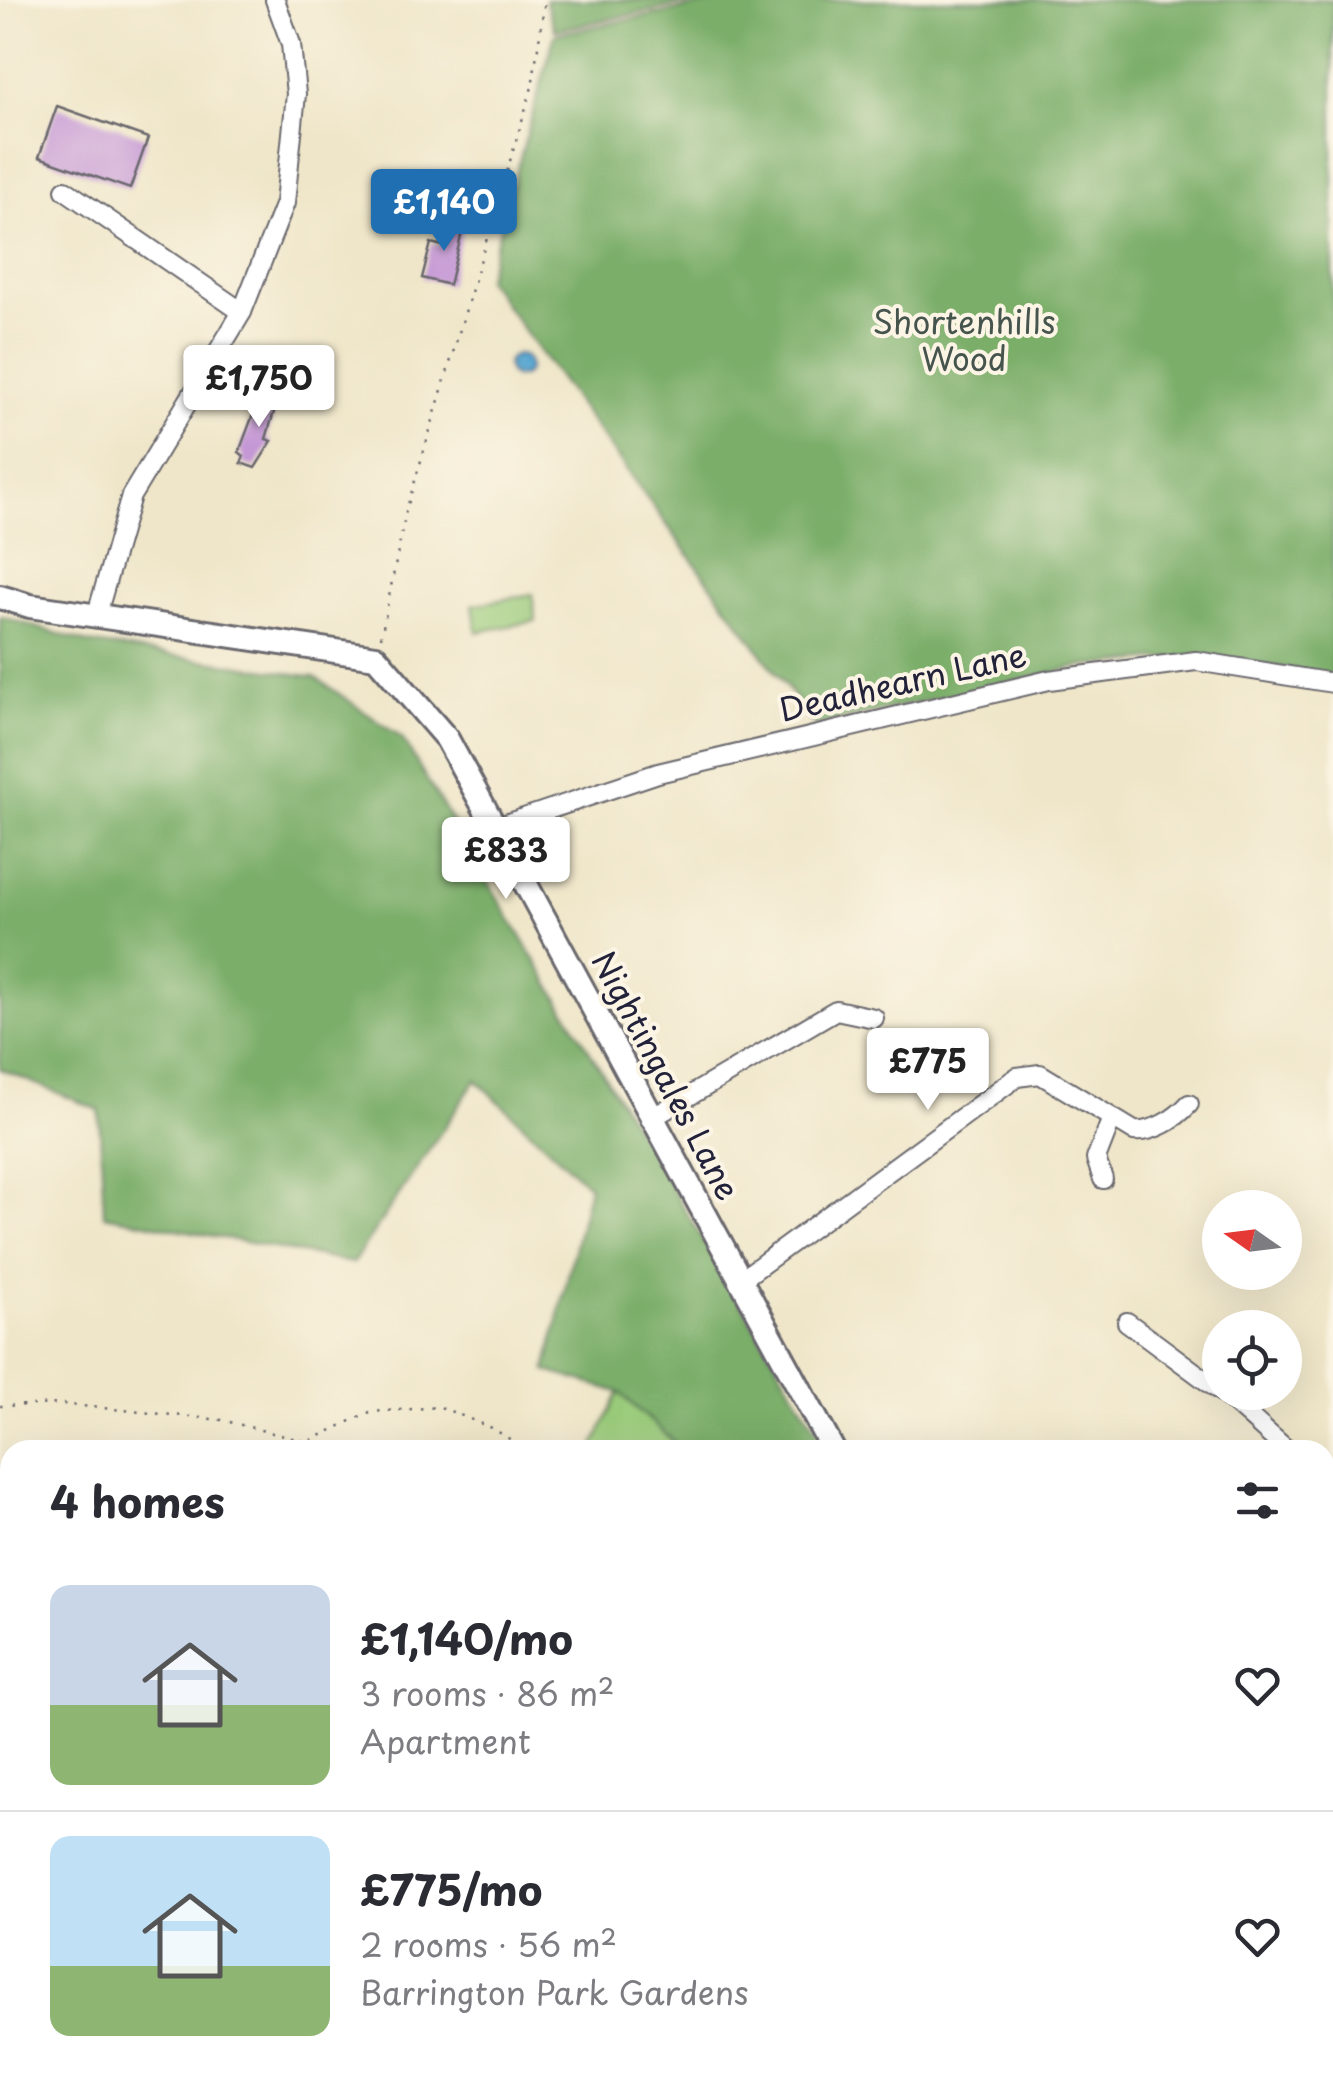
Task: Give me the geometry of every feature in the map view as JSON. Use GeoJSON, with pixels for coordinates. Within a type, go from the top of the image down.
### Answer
{"type":"FeatureCollection","features":[{"type":"Feature","properties":{"kind":"main road"},"geometry":{"type":"LineString","coordinates":[[0,597],[30,606],[376,656]]}},
{"type":"Feature","properties":{"kind":"main road","name":"Nightingales Lane"},"geometry":{"type":"LineString","coordinates":[[376,656],[447,739],[738,1282],[827,1440]]}},
{"type":"Feature","properties":{"kind":"street"},"geometry":{"type":"LineString","coordinates":[[97,614],[132,496],[242,312],[284,203],[296,94],[290,44],[274,0]]}},
{"type":"Feature","properties":{"kind":"street"},"geometry":{"type":"LineString","coordinates":[[65,190],[242,312]]}},
{"type":"Feature","properties":{"kind":"street","name":"Deadhearn Lane"},"geometry":{"type":"LineString","coordinates":[[497,828],[658,773],[1049,680],[1196,661],[1333,683]]}},
{"type":"Feature","properties":{"kind":"street"},"geometry":{"type":"LineString","coordinates":[[650,1119],[836,1010],[874,1018]]}},
{"type":"Feature","properties":{"kind":"street"},"geometry":{"type":"LineString","coordinates":[[738,1282],[1016,1077],[1040,1074],[1134,1131],[1143,1132],[1177,1116],[1190,1104]]}},
{"type":"Feature","properties":{"kind":"street"},"geometry":{"type":"LineString","coordinates":[[1103,1180],[1096,1160],[1112,1118]]}},
{"type":"Feature","properties":{"kind":"street"},"geometry":{"type":"LineString","coordinates":[[1127,1322],[1202,1378]]}},
{"type":"Feature","properties":{"kind":"street"},"geometry":{"type":"LineString","coordinates":[[1241,1410],[1276,1440]]}},
{"type":"Feature","properties":{"kind":"path"},"geometry":{"type":"LineString","coordinates":[[376,656],[406,512],[532,87],[545,0]]}},
{"type":"Feature","properties":{"kind":"path"},"geometry":{"type":"LineString","coordinates":[[0,1406],[62,1404],[222,1420],[299,1440]]}},
{"type":"Feature","properties":{"kind":"path"},"geometry":{"type":"LineString","coordinates":[[311,1440],[370,1412],[440,1407],[492,1428],[511,1440]]}},
{"type":"Feature","properties":{"kind":"green space"},"geometry":{"type":"Polygon","coordinates":[[[545,0],[705,0],[555,30],[545,0]]]}},
{"type":"Feature","properties":{"kind":"green space","name":"Shortenhills Wood"},"geometry":{"type":"Polygon","coordinates":[[[728,0],[1333,0],[1333,676],[1201,655],[1079,667],[815,726],[486,279],[555,34],[728,0]]]}},
{"type":"Feature","properties":{"kind":"green space"},"geometry":{"type":"Polygon","coordinates":[[[532,594],[536,621],[477,632],[473,605],[532,594]]]}},
{"type":"Feature","properties":{"kind":"green space"},"geometry":{"type":"Polygon","coordinates":[[[0,616],[88,643],[315,677],[402,738],[823,1440],[672,1440],[619,1392],[546,1371],[589,1186],[476,1080],[353,1263],[104,1215],[99,1110],[0,1069],[0,616]]]}},
{"type":"Feature","properties":{"kind":"green space"},"geometry":{"type":"Polygon","coordinates":[[[619,1392],[672,1440],[597,1440],[619,1392]]]}},
{"type":"Feature","properties":{"kind":"water"},"geometry":{"type":"Polygon","coordinates":[[[518,355],[526,358],[526,374],[518,377],[510,374],[507,366],[510,358],[518,355]]]}},
{"type":"Feature","properties":{"kind":"building"},"geometry":{"type":"Polygon","coordinates":[[[57,106],[148,138],[130,189],[39,157],[57,106]]]}},
{"type":"Feature","properties":{"kind":"building"},"geometry":{"type":"Polygon","coordinates":[[[450,217],[465,220],[449,285],[422,278],[431,243],[443,246],[450,217]]]}},
{"type":"Feature","properties":{"kind":"building"},"geometry":{"type":"Polygon","coordinates":[[[263,388],[279,395],[266,439],[272,441],[255,468],[241,463],[244,456],[239,452],[263,388]]]}}]}
